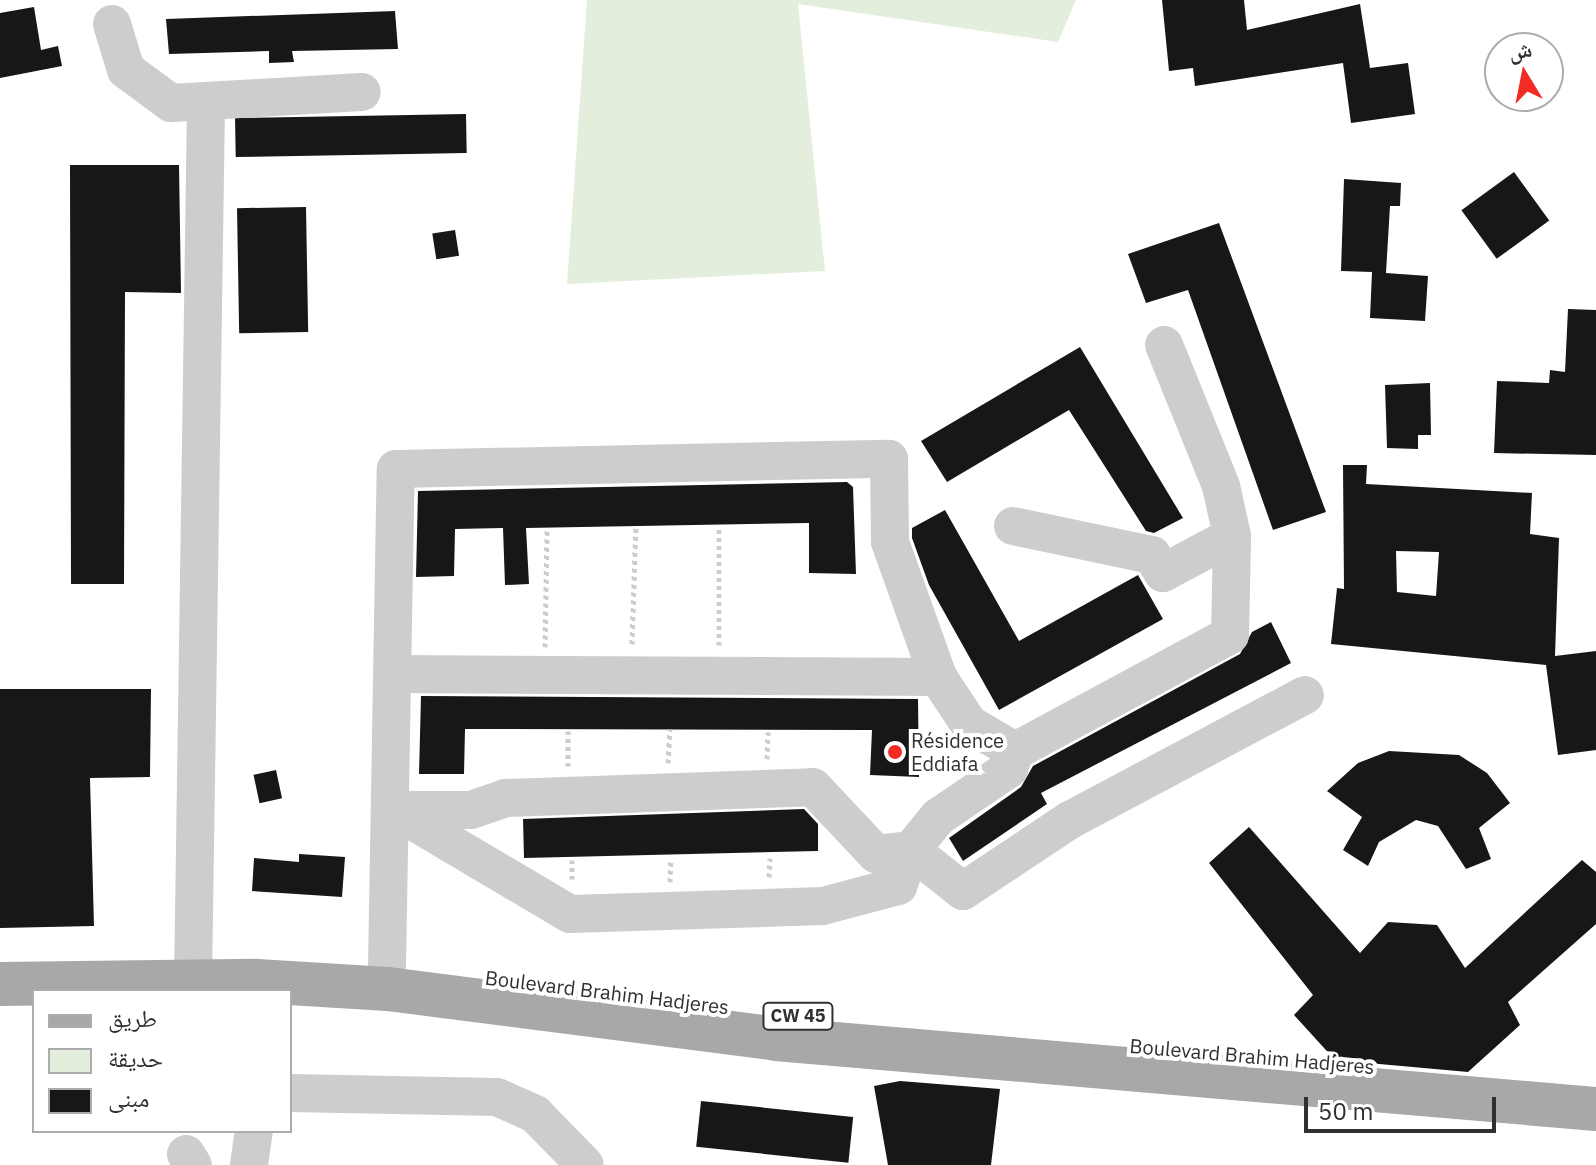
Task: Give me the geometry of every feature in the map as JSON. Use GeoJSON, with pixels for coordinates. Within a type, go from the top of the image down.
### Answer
{"type":"FeatureCollection","features":[{"type":"Feature","properties":{"kind":"main road","name":"Boulevard Brahim Hadjeres"},"geometry":{"type":"LineString","coordinates":[[0,960],[194,970],[387,966],[785,1015],[1596,1083]]}},
{"type":"Feature","properties":{"kind":"main road"},"geometry":{"type":"LineString","coordinates":[[0,984],[194,970],[388,989],[776,1039],[1596,1109]]}},
{"type":"Feature","properties":{"kind":"street"},"geometry":{"type":"LineString","coordinates":[[112,24],[126,70],[141,86],[171,103],[362,92]]}},
{"type":"Feature","properties":{"kind":"street"},"geometry":{"type":"LineString","coordinates":[[194,970],[206,102]]}},
{"type":"Feature","properties":{"kind":"street"},"geometry":{"type":"LineString","coordinates":[[394,810],[570,914],[823,906],[898,886],[911,850],[938,817],[1009,769],[1015,751],[1230,635],[1232,536],[1221,486],[1164,345]]}},
{"type":"Feature","properties":{"kind":"street"},"geometry":{"type":"LineString","coordinates":[[387,966],[394,810],[396,469],[889,459],[890,542],[938,677],[969,724],[1015,751]]}},
{"type":"Feature","properties":{"kind":"street"},"geometry":{"type":"LineString","coordinates":[[1013,526],[1152,555],[1163,573],[1232,536]]}},
{"type":"Feature","properties":{"kind":"street"},"geometry":{"type":"LineString","coordinates":[[394,674],[938,677]]}},
{"type":"Feature","properties":{"kind":"street"},"geometry":{"type":"LineString","coordinates":[[394,810],[471,810],[505,798],[813,787],[876,854],[911,850],[963,891],[1070,820],[1305,695]]}},
{"type":"Feature","properties":{"kind":"street"},"geometry":{"type":"LineString","coordinates":[[292,1093],[497,1097],[535,1114],[585,1165]]}},
{"type":"Feature","properties":{"kind":"street"},"geometry":{"type":"LineString","coordinates":[[249,1165],[254,1133]]}},
{"type":"Feature","properties":{"kind":"path"},"geometry":{"type":"LineString","coordinates":[[631,676],[636,525]]}},
{"type":"Feature","properties":{"kind":"path"},"geometry":{"type":"LineString","coordinates":[[719,526],[719,676]]}},
{"type":"Feature","properties":{"kind":"path"},"geometry":{"type":"LineString","coordinates":[[544,675],[547,528]]}},
{"type":"Feature","properties":{"kind":"green space"},"geometry":{"type":"Polygon","coordinates":[[[587,0],[1076,0],[1058,42],[798,4],[825,271],[567,284],[587,0]]]}},
{"type":"Feature","properties":{"kind":"building"},"geometry":{"type":"Polygon","coordinates":[[[1162,0],[1244,0],[1247,30],[1360,4],[1370,68],[1408,63],[1415,114],[1351,123],[1343,63],[1195,86],[1193,68],[1169,71],[1162,0]]]}},
{"type":"Feature","properties":{"kind":"building"},"geometry":{"type":"Polygon","coordinates":[[[34,7],[41,50],[58,46],[62,66],[0,78],[0,13],[34,7]]]}},
{"type":"Feature","properties":{"kind":"building"},"geometry":{"type":"Polygon","coordinates":[[[395,11],[398,49],[292,51],[294,62],[269,63],[269,51],[169,54],[166,19],[395,11]]]}},
{"type":"Feature","properties":{"kind":"building"},"geometry":{"type":"Polygon","coordinates":[[[466,114],[467,153],[236,157],[235,118],[466,114]]]}},
{"type":"Feature","properties":{"kind":"building"},"geometry":{"type":"Polygon","coordinates":[[[70,165],[179,165],[181,293],[125,292],[124,584],[71,584],[70,165]]]}},
{"type":"Feature","properties":{"kind":"building"},"geometry":{"type":"Polygon","coordinates":[[[1514,172],[1549,221],[1497,259],[1461,210],[1514,172]]]}},
{"type":"Feature","properties":{"kind":"building"},"geometry":{"type":"Polygon","coordinates":[[[1344,179],[1401,183],[1400,206],[1390,206],[1386,273],[1428,276],[1425,321],[1370,318],[1372,272],[1341,271],[1344,179]]]}},
{"type":"Feature","properties":{"kind":"building"},"geometry":{"type":"Polygon","coordinates":[[[306,207],[308,332],[239,333],[237,208],[306,207]]]}},
{"type":"Feature","properties":{"kind":"building"},"geometry":{"type":"Polygon","coordinates":[[[1219,223],[1326,512],[1273,530],[1188,290],[1146,303],[1128,254],[1219,223]]]}},
{"type":"Feature","properties":{"kind":"building"},"geometry":{"type":"Polygon","coordinates":[[[455,230],[459,256],[436,259],[432,234],[455,230]]]}},
{"type":"Feature","properties":{"kind":"building"},"geometry":{"type":"Polygon","coordinates":[[[1568,309],[1596,310],[1596,455],[1494,453],[1497,381],[1549,383],[1550,370],[1565,372],[1568,309]]]}},
{"type":"Feature","properties":{"kind":"building"},"geometry":{"type":"Polygon","coordinates":[[[1080,347],[1183,518],[1154,533],[1146,531],[1069,410],[947,482],[921,441],[1080,347]]]}},
{"type":"Feature","properties":{"kind":"building"},"geometry":{"type":"Polygon","coordinates":[[[1430,383],[1431,435],[1418,435],[1418,449],[1387,448],[1385,385],[1430,383]]]}},
{"type":"Feature","properties":{"kind":"building"},"geometry":{"type":"Polygon","coordinates":[[[1343,465],[1367,465],[1366,484],[1532,493],[1530,534],[1559,538],[1555,656],[1596,651],[1596,750],[1558,755],[1546,665],[1331,644],[1337,588],[1344,589],[1343,465]],[[1396,551],[1397,592],[1436,596],[1439,552],[1396,551]]]}},
{"type":"Feature","properties":{"kind":"building"},"geometry":{"type":"Polygon","coordinates":[[[847,482],[853,487],[856,574],[809,573],[809,523],[526,528],[529,584],[505,585],[503,528],[455,529],[454,576],[416,577],[418,491],[847,482]]]}},
{"type":"Feature","properties":{"kind":"building"},"geometry":{"type":"Polygon","coordinates":[[[945,510],[1019,641],[1138,575],[1163,619],[999,710],[929,585],[912,538],[912,528],[945,510]]]}},
{"type":"Feature","properties":{"kind":"building"},"geometry":{"type":"Polygon","coordinates":[[[1271,622],[1291,663],[1041,793],[1047,804],[963,861],[949,838],[1021,787],[1033,766],[1240,654],[1252,632],[1271,622]]]}},
{"type":"Feature","properties":{"kind":"building"},"geometry":{"type":"Polygon","coordinates":[[[0,689],[151,689],[150,777],[90,778],[94,926],[0,928],[0,689]]]}},
{"type":"Feature","properties":{"kind":"building","name":"Résidence Eddiafa"},"geometry":{"type":"Polygon","coordinates":[[[421,696],[918,699],[919,777],[870,775],[872,730],[465,729],[464,774],[419,774],[421,696]]]}},
{"type":"Feature","properties":{"kind":"building"},"geometry":{"type":"Polygon","coordinates":[[[1389,751],[1459,755],[1487,773],[1510,803],[1479,828],[1491,859],[1466,869],[1438,826],[1416,820],[1379,842],[1368,866],[1343,850],[1362,817],[1327,791],[1358,763],[1389,751]]]}},
{"type":"Feature","properties":{"kind":"building"},"geometry":{"type":"Polygon","coordinates":[[[276,770],[282,798],[260,803],[254,775],[276,770]]]}},
{"type":"Feature","properties":{"kind":"building"},"geometry":{"type":"Polygon","coordinates":[[[804,809],[818,824],[818,851],[524,858],[523,819],[804,809]]]}},
{"type":"Feature","properties":{"kind":"building"},"geometry":{"type":"Polygon","coordinates":[[[1249,827],[1360,953],[1388,922],[1437,925],[1465,968],[1582,860],[1596,872],[1596,924],[1508,1002],[1520,1025],[1468,1072],[1335,1060],[1294,1015],[1313,995],[1209,863],[1249,827]]]}},
{"type":"Feature","properties":{"kind":"building"},"geometry":{"type":"Polygon","coordinates":[[[299,854],[345,857],[342,897],[252,891],[254,858],[299,862],[299,854]]]}},
{"type":"Feature","properties":{"kind":"building"},"geometry":{"type":"Polygon","coordinates":[[[900,1081],[1000,1089],[991,1165],[888,1165],[874,1086],[900,1081]]]}},
{"type":"Feature","properties":{"kind":"building"},"geometry":{"type":"Polygon","coordinates":[[[701,1101],[853,1117],[848,1163],[696,1147],[701,1101]]]}},
{"type":"Feature","properties":{"kind":"place","name":"Résidence Eddiafa"},"geometry":{"type":"Point","coordinates":[895,752]}}]}
